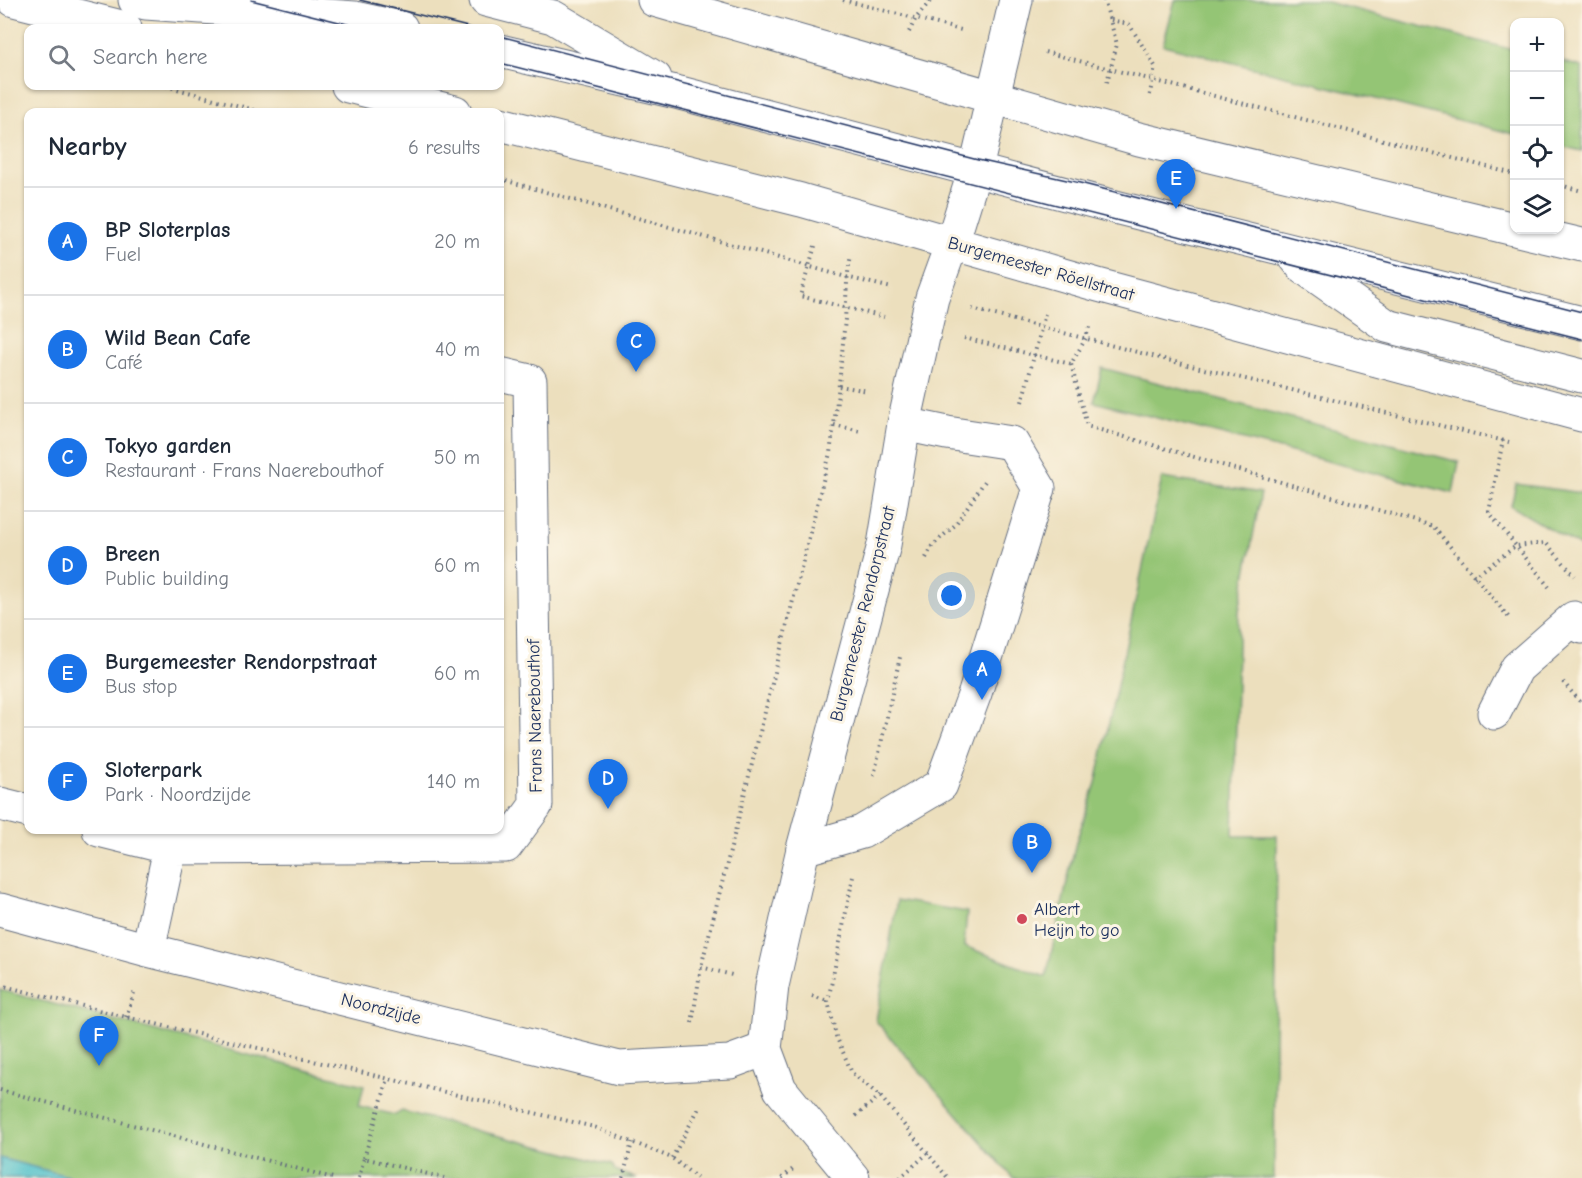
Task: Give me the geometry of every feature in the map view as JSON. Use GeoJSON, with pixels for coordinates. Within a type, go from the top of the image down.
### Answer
{"type":"FeatureCollection","features":[{"type":"Feature","properties":{"kind":"main road"},"geometry":{"type":"LineString","coordinates":[[14,0],[109,24]]}},
{"type":"Feature","properties":{"kind":"main road"},"geometry":{"type":"LineString","coordinates":[[135,0],[146,3],[355,18],[383,24]]}},
{"type":"Feature","properties":{"kind":"main road"},"geometry":{"type":"LineString","coordinates":[[486,0],[553,17],[680,93]]}},
{"type":"Feature","properties":{"kind":"main road"},"geometry":{"type":"LineString","coordinates":[[654,0],[1139,139],[1510,228]]}},
{"type":"Feature","properties":{"kind":"main road","name":"Burgemeester Rendorpstraat"},"geometry":{"type":"LineString","coordinates":[[853,1178],[780,1089],[765,1049],[772,986],[803,849],[884,545],[904,424],[932,298],[975,171],[1017,0]]}},
{"type":"Feature","properties":{"kind":"main road"},"geometry":{"type":"LineString","coordinates":[[504,52],[680,93],[975,171],[1582,323]]}},
{"type":"Feature","properties":{"kind":"main road"},"geometry":{"type":"LineString","coordinates":[[364,90],[439,108]]}},
{"type":"Feature","properties":{"kind":"main road","name":"Burgemeester Röellstraat"},"geometry":{"type":"LineString","coordinates":[[504,125],[801,200],[1132,295],[1582,415]]}},
{"type":"Feature","properties":{"kind":"main road"},"geometry":{"type":"LineString","coordinates":[[1537,234],[1582,245]]}},
{"type":"Feature","properties":{"kind":"main road"},"geometry":{"type":"LineString","coordinates":[[1288,250],[1303,267],[1387,326],[1582,376]]}},
{"type":"Feature","properties":{"kind":"main road","name":"Frans Naerebouthof"},"geometry":{"type":"LineString","coordinates":[[173,839],[506,846],[536,805],[530,381],[504,375]]}},
{"type":"Feature","properties":{"kind":"main road"},"geometry":{"type":"LineString","coordinates":[[803,849],[862,832],[941,785],[975,693],[1039,488],[1012,443],[904,424]]}},
{"type":"Feature","properties":{"kind":"main road"},"geometry":{"type":"LineString","coordinates":[[1494,713],[1516,668],[1536,650],[1578,622]]}},
{"type":"Feature","properties":{"kind":"main road"},"geometry":{"type":"LineString","coordinates":[[0,804],[24,810]]}},
{"type":"Feature","properties":{"kind":"main road"},"geometry":{"type":"LineString","coordinates":[[132,834],[173,839],[148,950]]}},
{"type":"Feature","properties":{"kind":"main road","name":"Noordzijde"},"geometry":{"type":"LineString","coordinates":[[0,910],[148,950],[619,1068],[730,1062],[765,1049]]}},
{"type":"Feature","properties":{"kind":"path"},"geometry":{"type":"LineString","coordinates":[[843,0],[1510,173]]}},
{"type":"Feature","properties":{"kind":"path"},"geometry":{"type":"LineString","coordinates":[[1104,0],[1116,44],[1110,69]]}},
{"type":"Feature","properties":{"kind":"path"},"geometry":{"type":"LineString","coordinates":[[1111,20],[1129,24],[1155,66],[1154,80]]}},
{"type":"Feature","properties":{"kind":"path"},"geometry":{"type":"LineString","coordinates":[[181,90],[247,108]]}},
{"type":"Feature","properties":{"kind":"path"},"geometry":{"type":"LineString","coordinates":[[504,180],[809,266]]}},
{"type":"Feature","properties":{"kind":"path"},"geometry":{"type":"LineString","coordinates":[[1564,186],[1582,191]]}},
{"type":"Feature","properties":{"kind":"path"},"geometry":{"type":"LineString","coordinates":[[672,1158],[702,1101],[699,1065],[690,1035],[701,967],[830,453],[846,308]]}},
{"type":"Feature","properties":{"kind":"path"},"geometry":{"type":"LineString","coordinates":[[1086,338],[1183,364],[1514,443]]}},
{"type":"Feature","properties":{"kind":"path"},"geometry":{"type":"LineString","coordinates":[[923,564],[932,546],[955,525],[1012,443],[1034,356]]}},
{"type":"Feature","properties":{"kind":"path"},"geometry":{"type":"LineString","coordinates":[[1071,364],[1087,426],[1433,526],[1582,704]]}},
{"type":"Feature","properties":{"kind":"path"},"geometry":{"type":"LineString","coordinates":[[1503,440],[1490,512],[1578,622]]}},
{"type":"Feature","properties":{"kind":"path"},"geometry":{"type":"LineString","coordinates":[[1474,577],[1516,546],[1546,543],[1582,583]]}},
{"type":"Feature","properties":{"kind":"path"},"geometry":{"type":"LineString","coordinates":[[902,652],[828,1001],[834,1028],[852,1073],[880,1096],[948,1178]]}},
{"type":"Feature","properties":{"kind":"path"},"geometry":{"type":"LineString","coordinates":[[0,985],[126,1017],[594,1127],[672,1158],[697,1178]]}},
{"type":"Feature","properties":{"kind":"path"},"geometry":{"type":"LineString","coordinates":[[359,1178],[388,1079]]}},
{"type":"Feature","properties":{"kind":"path"},"geometry":{"type":"LineString","coordinates":[[0,1090],[333,1178]]}},
{"type":"Feature","properties":{"kind":"path"},"geometry":{"type":"LineString","coordinates":[[623,1178],[632,1142]]}},
{"type":"Feature","properties":{"kind":"path"},"geometry":{"type":"LineString","coordinates":[[900,1178],[928,1154]]}},
{"type":"Feature","properties":{"kind":"path"},"geometry":{"type":"LineString","coordinates":[[364,1158],[444,1178]]}},
{"type":"Feature","properties":{"kind":"green space"},"geometry":{"type":"Polygon","coordinates":[[[1175,0],[1319,0],[1510,49],[1510,133],[1163,45],[1175,0]]]}},
{"type":"Feature","properties":{"kind":"green space"},"geometry":{"type":"Polygon","coordinates":[[[1564,62],[1582,67],[1582,151],[1564,147],[1564,62]]]}},
{"type":"Feature","properties":{"kind":"green space"},"geometry":{"type":"Polygon","coordinates":[[[1102,368],[1459,462],[1453,493],[1094,402],[1102,368]]]}},
{"type":"Feature","properties":{"kind":"green space"},"geometry":{"type":"Polygon","coordinates":[[[1162,478],[1261,493],[1239,611],[1233,836],[1277,836],[1274,1178],[1013,1178],[876,1021],[897,900],[967,912],[964,946],[1046,977],[1076,842],[1096,783],[1162,478]]]}},
{"type":"Feature","properties":{"kind":"green space"},"geometry":{"type":"Polygon","coordinates":[[[1516,484],[1582,493],[1582,548],[1511,506],[1516,484]]]}},
{"type":"Feature","properties":{"kind":"green space"},"geometry":{"type":"Polygon","coordinates":[[[0,990],[364,1085],[359,1106],[395,1115],[402,1111],[612,1165],[615,1171],[637,1178],[0,1178],[0,990]]]}},
{"type":"Feature","properties":{"kind":"water"},"geometry":{"type":"Polygon","coordinates":[[[0,1158],[75,1178],[0,1178],[0,1158]]]}},
{"type":"Feature","properties":{"kind":"tram line"},"geometry":{"type":"LineString","coordinates":[[251,0],[347,24]]}},
{"type":"Feature","properties":{"kind":"tram line"},"geometry":{"type":"LineString","coordinates":[[360,0],[456,24]]}},
{"type":"Feature","properties":{"kind":"tram line"},"geometry":{"type":"LineString","coordinates":[[504,37],[978,160],[1080,183],[1582,312]]}},
{"type":"Feature","properties":{"kind":"tram line"},"geometry":{"type":"LineString","coordinates":[[504,64],[1582,339]]}},
{"type":"Feature","properties":{"kind":"place","name":"Burgemeester Rendorpstraat"},"geometry":{"type":"Point","coordinates":[1176,209]}},
{"type":"Feature","properties":{"kind":"place","name":"Tokyo garden"},"geometry":{"type":"Point","coordinates":[636,372]}},
{"type":"Feature","properties":{"kind":"place","name":"BP Sloterplas"},"geometry":{"type":"Point","coordinates":[982,700]}},
{"type":"Feature","properties":{"kind":"place","name":"Breen"},"geometry":{"type":"Point","coordinates":[608,809]}},
{"type":"Feature","properties":{"kind":"place","name":"Wild Bean Cafe"},"geometry":{"type":"Point","coordinates":[1032,873]}},
{"type":"Feature","properties":{"kind":"place","name":"Albert Heijn to go"},"geometry":{"type":"Point","coordinates":[1022,919]}},
{"type":"Feature","properties":{"kind":"place","name":"Sloterpark"},"geometry":{"type":"Point","coordinates":[99,1066]}}]}
